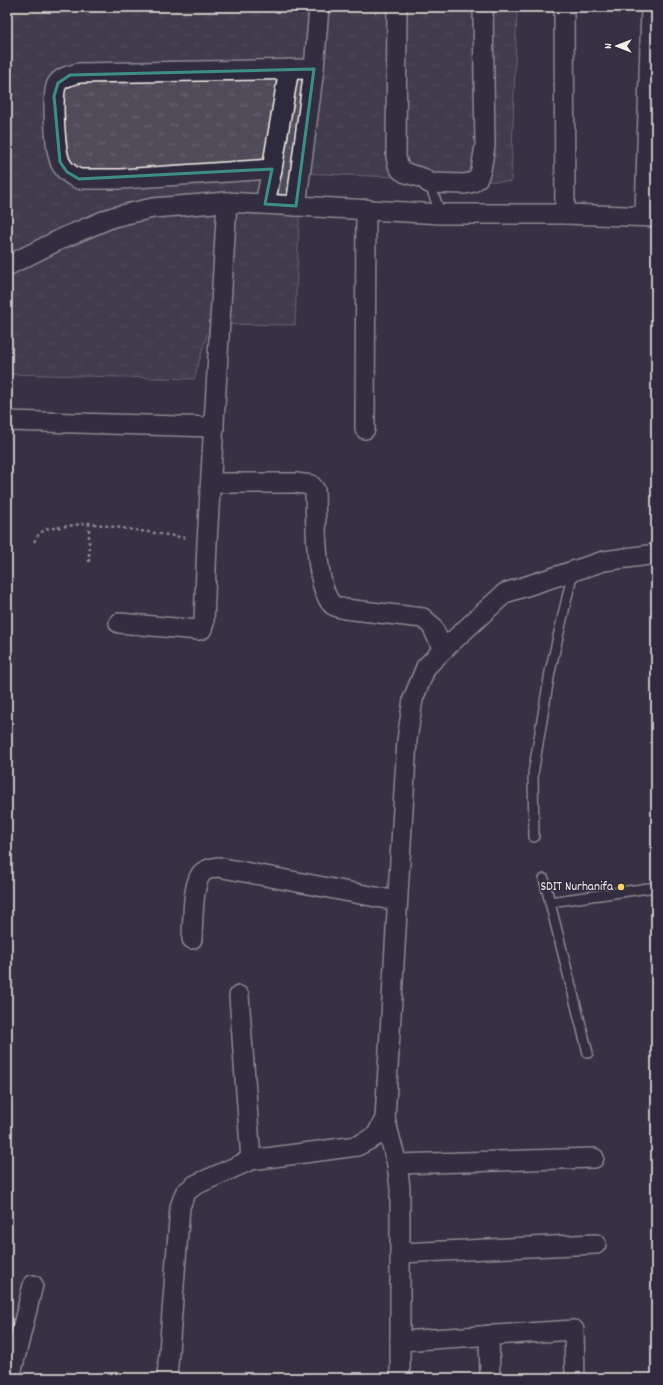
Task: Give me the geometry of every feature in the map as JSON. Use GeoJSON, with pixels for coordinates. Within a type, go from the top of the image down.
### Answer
{"type":"FeatureCollection","features":[{"type":"Feature","properties":{"kind":"street"},"geometry":{"type":"LineString","coordinates":[[296,206],[314,69],[319,7]]}},
{"type":"Feature","properties":{"kind":"street"},"geometry":{"type":"LineString","coordinates":[[397,7],[396,157],[398,165],[406,173],[423,178],[429,183],[465,184],[473,182],[478,178],[481,170],[485,146],[482,7]]}},
{"type":"Feature","properties":{"kind":"street"},"geometry":{"type":"LineString","coordinates":[[564,7],[565,214]]}},
{"type":"Feature","properties":{"kind":"street"},"geometry":{"type":"LineString","coordinates":[[7,266],[63,238],[113,217],[153,208],[227,202],[441,214],[565,214],[650,217],[651,7]]}},
{"type":"Feature","properties":{"kind":"street"},"geometry":{"type":"LineString","coordinates":[[265,204],[289,69]]}},
{"type":"Feature","properties":{"kind":"street"},"geometry":{"type":"LineString","coordinates":[[272,169],[121,179],[79,179],[74,177],[63,168],[56,148],[54,105],[58,83],[63,78],[79,73],[314,69]]}},
{"type":"Feature","properties":{"kind":"street"},"geometry":{"type":"LineString","coordinates":[[118,623],[198,630],[202,629],[204,623],[207,542],[227,202]]}},
{"type":"Feature","properties":{"kind":"street"},"geometry":{"type":"LineString","coordinates":[[365,429],[366,210]]}},
{"type":"Feature","properties":{"kind":"street"},"geometry":{"type":"LineString","coordinates":[[7,421],[214,427]]}},
{"type":"Feature","properties":{"kind":"street"},"geometry":{"type":"LineString","coordinates":[[211,483],[296,483],[311,485],[315,490],[319,567],[328,599],[334,606],[345,609],[424,618],[432,626],[442,650]]}},
{"type":"Feature","properties":{"kind":"street"},"geometry":{"type":"LineString","coordinates":[[400,1378],[400,1188],[397,1164],[385,1119],[407,740],[413,699],[426,667],[442,650],[505,593],[604,561],[656,554]]}},
{"type":"Feature","properties":{"kind":"street"},"geometry":{"type":"LineString","coordinates":[[192,939],[195,890],[201,874],[208,869],[218,867],[398,901]]}},
{"type":"Feature","properties":{"kind":"street"},"geometry":{"type":"LineString","coordinates":[[239,996],[251,1160]]}},
{"type":"Feature","properties":{"kind":"street"},"geometry":{"type":"LineString","coordinates":[[167,1378],[180,1207],[185,1193],[195,1185],[251,1160],[357,1146],[376,1136],[385,1119]]}},
{"type":"Feature","properties":{"kind":"street"},"geometry":{"type":"LineString","coordinates":[[397,1164],[594,1158]]}},
{"type":"Feature","properties":{"kind":"street"},"geometry":{"type":"LineString","coordinates":[[400,1253],[596,1244]]}},
{"type":"Feature","properties":{"kind":"street"},"geometry":{"type":"LineString","coordinates":[[10,1378],[33,1285]]}},
{"type":"Feature","properties":{"kind":"street"},"geometry":{"type":"LineString","coordinates":[[400,1341],[574,1330],[576,1378]]}},
{"type":"Feature","properties":{"kind":"street"},"geometry":{"type":"LineString","coordinates":[[489,1335],[490,1378]]}},
{"type":"Feature","properties":{"kind":"lane"},"geometry":{"type":"LineString","coordinates":[[429,183],[441,214]]}},
{"type":"Feature","properties":{"kind":"lane"},"geometry":{"type":"LineString","coordinates":[[534,837],[533,774],[550,672],[573,571]]}},
{"type":"Feature","properties":{"kind":"lane"},"geometry":{"type":"LineString","coordinates":[[544,879],[588,1053]]}},
{"type":"Feature","properties":{"kind":"lane"},"geometry":{"type":"LineString","coordinates":[[550,902],[656,887]]}},
{"type":"Feature","properties":{"kind":"path"},"geometry":{"type":"LineString","coordinates":[[34,542],[39,534],[46,529],[89,522],[207,542]]}},
{"type":"Feature","properties":{"kind":"path"},"geometry":{"type":"LineString","coordinates":[[89,522],[89,562]]}},
{"type":"Feature","properties":{"kind":"highlighted area"},"geometry":{"type":"Polygon","coordinates":[[[314,69],[296,206],[265,204],[272,169],[79,179],[67,172],[60,162],[54,96],[58,83],[70,75],[314,69]]]}},
{"type":"Feature","properties":{"kind":"green space"},"geometry":{"type":"Polygon","coordinates":[[[7,7],[517,7],[511,182],[301,173],[295,325],[210,324],[194,379],[7,374],[7,7]]]}},
{"type":"Feature","properties":{"kind":"place","name":"SDIT Nurhanifa"},"geometry":{"type":"Point","coordinates":[621,887]}}]}
